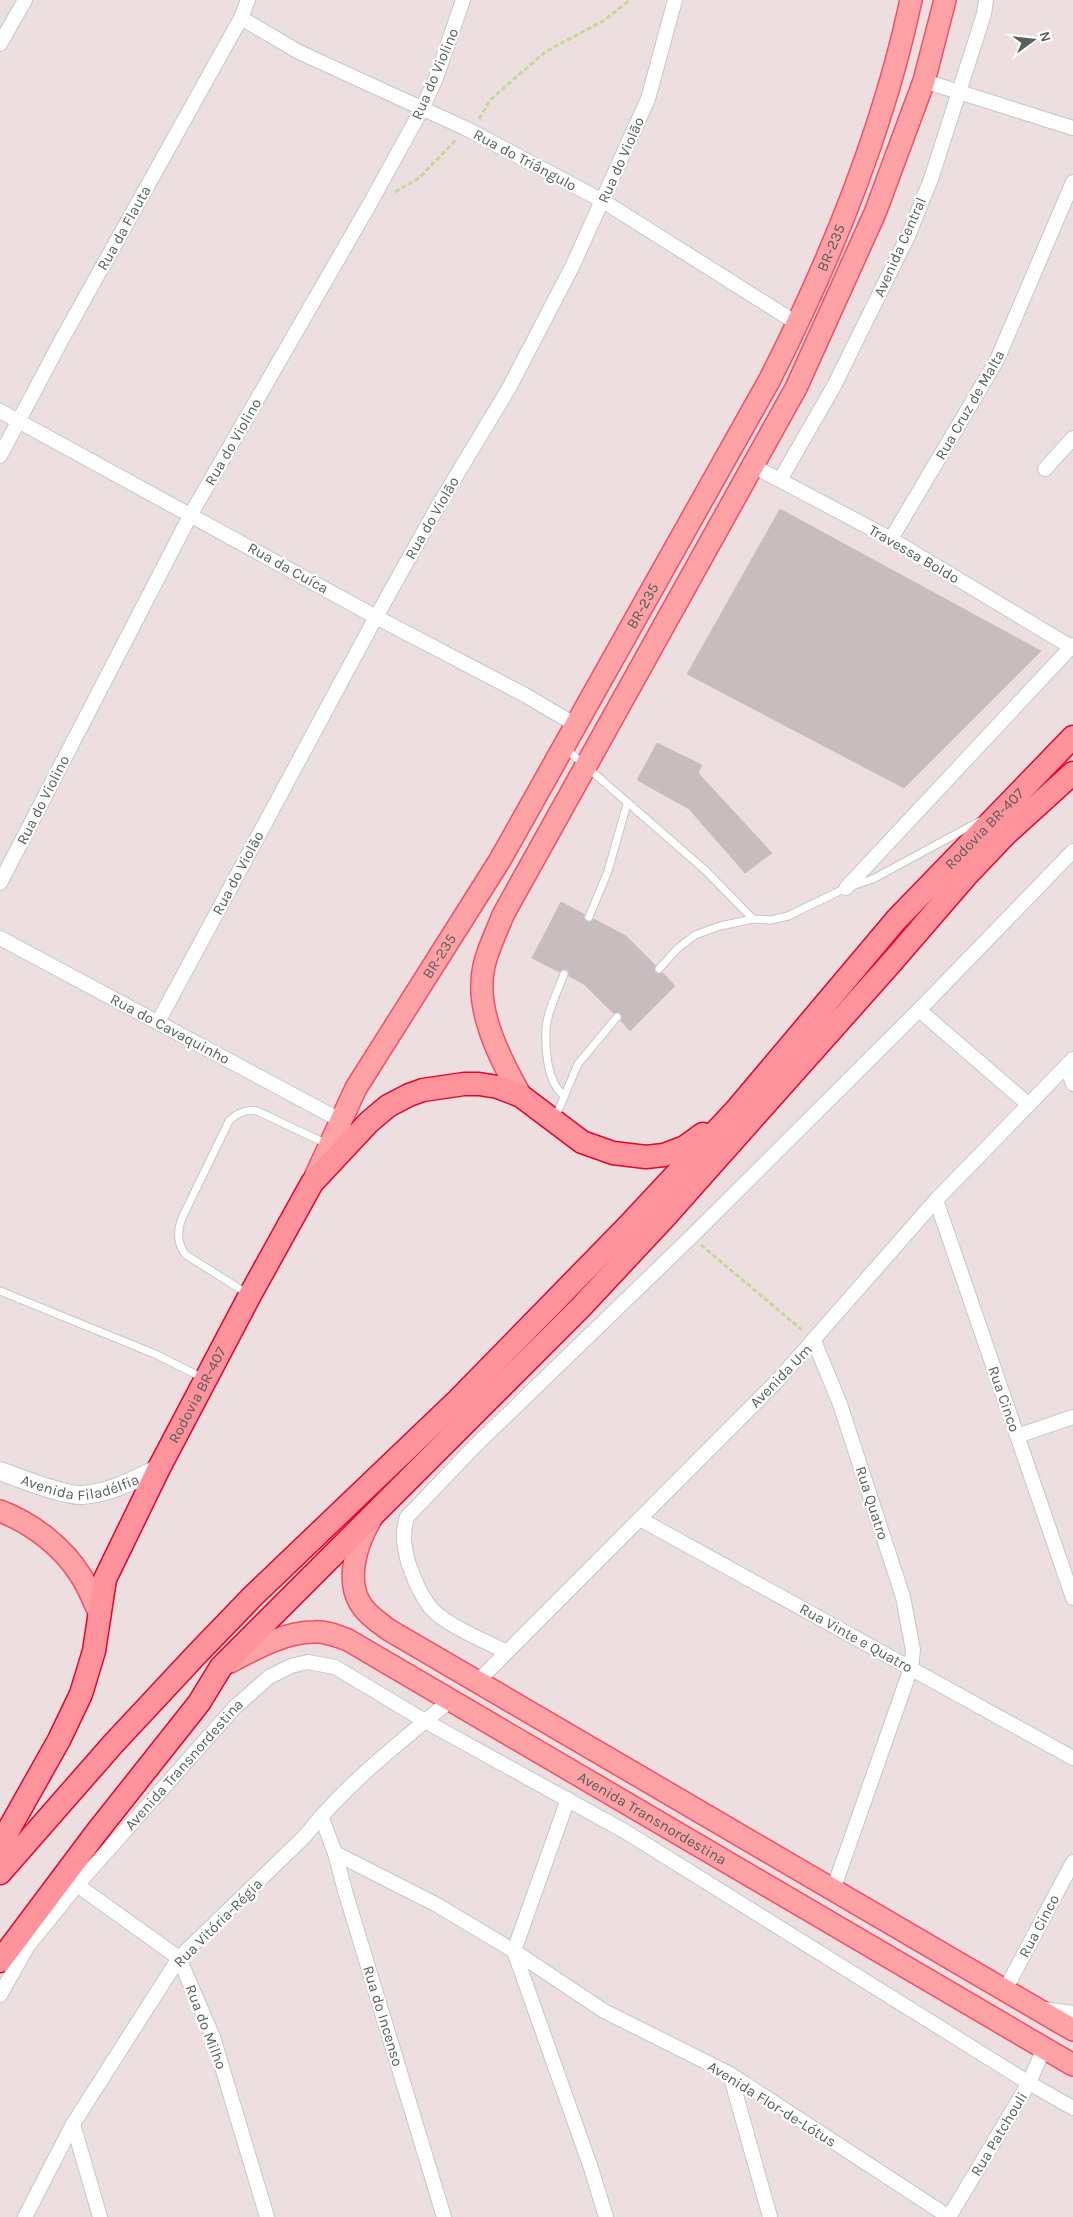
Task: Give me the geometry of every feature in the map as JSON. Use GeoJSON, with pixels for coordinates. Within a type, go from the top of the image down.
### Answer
{"type":"FeatureCollection","features":[{"type":"Feature","properties":{"kind":"highway","name":"Rodovia BR-407"},"geometry":{"type":"LineString","coordinates":[[736,1110],[896,920],[1002,808],[1073,737]]}},
{"type":"Feature","properties":{"kind":"highway"},"geometry":{"type":"LineString","coordinates":[[0,1960],[108,1817],[199,1703],[221,1667],[581,1308],[660,1223],[966,876],[1006,834],[1073,773]]}},
{"type":"Feature","properties":{"kind":"highway","name":"Rodovia BR-407"},"geometry":{"type":"LineString","coordinates":[[0,1845],[59,1740],[82,1694],[94,1651],[105,1579],[206,1379],[312,1183],[369,1122],[388,1106],[409,1095],[442,1087],[479,1084],[521,1096]]}},
{"type":"Feature","properties":{"kind":"highway"},"geometry":{"type":"LineString","coordinates":[[521,1096],[582,1142],[597,1149],[646,1157],[664,1155],[685,1147],[736,1110]]}},
{"type":"Feature","properties":{"kind":"highway"},"geometry":{"type":"LineString","coordinates":[[0,1874],[113,1744],[203,1648],[260,1590],[458,1400],[628,1226],[736,1110]]}},
{"type":"Feature","properties":{"kind":"main road","name":"BR-235"},"geometry":{"type":"LineString","coordinates":[[312,1183],[356,1088],[485,885],[769,381],[798,324],[847,208],[870,145],[894,72],[911,0]]}},
{"type":"Feature","properties":{"kind":"main road","name":"BR-235"},"geometry":{"type":"LineString","coordinates":[[521,1096],[506,1070],[492,1035],[484,1007],[484,966],[503,915],[796,388],[875,213],[924,81],[944,0]]}},
{"type":"Feature","properties":{"kind":"main road","name":"Avenida Transnordestina"},"geometry":{"type":"LineString","coordinates":[[378,1509],[362,1534],[355,1555],[354,1578],[359,1600],[365,1610],[389,1630],[1073,2030]]}},
{"type":"Feature","properties":{"kind":"main road"},"geometry":{"type":"LineString","coordinates":[[0,1511],[18,1518],[63,1555],[81,1576],[100,1615]]}},
{"type":"Feature","properties":{"kind":"main road","name":"Avenida Transnordestina"},"geometry":{"type":"LineString","coordinates":[[221,1667],[254,1650],[292,1636],[314,1632],[330,1633],[348,1640],[1073,2065]]}},
{"type":"Feature","properties":{"kind":"street"},"geometry":{"type":"LineString","coordinates":[[0,44],[25,0]]}},
{"type":"Feature","properties":{"kind":"street","name":"Rua da Flauta"},"geometry":{"type":"LineString","coordinates":[[0,456],[61,341],[241,18],[248,0]]}},
{"type":"Feature","properties":{"kind":"street","name":"Rua do Violino"},"geometry":{"type":"LineString","coordinates":[[0,884],[191,514],[368,207],[422,109],[436,78],[463,0]]}},
{"type":"Feature","properties":{"kind":"street","name":"Rua do Violão"},"geometry":{"type":"LineString","coordinates":[[158,1022],[376,617],[441,501],[509,388],[572,266],[648,99],[675,0]]}},
{"type":"Feature","properties":{"kind":"street","name":"Avenida Central"},"geometry":{"type":"LineString","coordinates":[[780,480],[834,386],[908,236],[930,179],[959,92],[984,14],[986,0]]}},
{"type":"Feature","properties":{"kind":"street","name":"Rua do Triângulo"},"geometry":{"type":"LineString","coordinates":[[241,18],[299,52],[467,129],[603,201],[798,324]]}},
{"type":"Feature","properties":{"kind":"street"},"geometry":{"type":"LineString","coordinates":[[924,81],[1073,128]]}},
{"type":"Feature","properties":{"kind":"street","name":"Rua Cruz de Malta"},"geometry":{"type":"LineString","coordinates":[[891,539],[997,360],[1073,182]]}},
{"type":"Feature","properties":{"kind":"street","name":"Rua da Cuíca"},"geometry":{"type":"LineString","coordinates":[[0,411],[376,617],[525,695],[576,725]]}},
{"type":"Feature","properties":{"kind":"street"},"geometry":{"type":"LineString","coordinates":[[1045,469],[1073,438]]}},
{"type":"Feature","properties":{"kind":"street","name":"Travessa Boldo"},"geometry":{"type":"LineString","coordinates":[[753,466],[891,539],[1072,646]]}},
{"type":"Feature","properties":{"kind":"street"},"geometry":{"type":"LineString","coordinates":[[846,888],[1072,646]]}},
{"type":"Feature","properties":{"kind":"street"},"geometry":{"type":"LineString","coordinates":[[506,1652],[444,1619],[431,1607],[412,1572],[403,1540],[403,1529],[407,1517],[475,1446],[691,1237],[919,1010],[1073,852]]}},
{"type":"Feature","properties":{"kind":"street","name":"Rua do Cavaquinho"},"geometry":{"type":"LineString","coordinates":[[0,938],[340,1120]]}},
{"type":"Feature","properties":{"kind":"street"},"geometry":{"type":"LineString","coordinates":[[919,1010],[1028,1105]]}},
{"type":"Feature","properties":{"kind":"street"},"geometry":{"type":"LineString","coordinates":[[1070,1063],[1073,1084]]}},
{"type":"Feature","properties":{"kind":"street","name":"Avenida Um"},"geometry":{"type":"LineString","coordinates":[[477,1682],[779,1380],[936,1200],[1070,1063]]}},
{"type":"Feature","properties":{"kind":"street","name":"Rua Cinco"},"geometry":{"type":"LineString","coordinates":[[936,1200],[1073,1598]]}},
{"type":"Feature","properties":{"kind":"street","name":"Rua Quatro"},"geometry":{"type":"LineString","coordinates":[[814,1341],[840,1404],[903,1597],[913,1650],[911,1668],[833,1890]]}},
{"type":"Feature","properties":{"kind":"street"},"geometry":{"type":"LineString","coordinates":[[1017,1436],[1073,1418]]}},
{"type":"Feature","properties":{"kind":"street"},"geometry":{"type":"LineString","coordinates":[[458,1429],[475,1446]]}},
{"type":"Feature","properties":{"kind":"street","name":"Avenida Filadélfia"},"geometry":{"type":"LineString","coordinates":[[0,1472],[46,1487],[80,1495],[113,1488],[160,1468]]}},
{"type":"Feature","properties":{"kind":"street","name":"Rua Vinte e Quatro"},"geometry":{"type":"LineString","coordinates":[[640,1519],[1073,1758]]}},
{"type":"Feature","properties":{"kind":"street","name":"Avenida Transnordestina"},"geometry":{"type":"LineString","coordinates":[[0,1995],[27,1947],[77,1885],[235,1707],[269,1678],[291,1666],[308,1662],[335,1666],[425,1721],[568,1799],[708,1881],[1029,2083],[1073,2108]]}},
{"type":"Feature","properties":{"kind":"street","name":"Rua Vitória-Régia"},"geometry":{"type":"LineString","coordinates":[[25,2217],[73,2124],[178,1958],[305,1836],[321,1816],[383,1756],[450,1700]]}},
{"type":"Feature","properties":{"kind":"street"},"geometry":{"type":"LineString","coordinates":[[568,1799],[514,1951],[592,2168],[606,2217]]}},
{"type":"Feature","properties":{"kind":"street","name":"Rua do Incenso"},"geometry":{"type":"LineString","coordinates":[[321,1816],[335,1852],[345,1891],[444,2217]]}},
{"type":"Feature","properties":{"kind":"street","name":"Avenida Flor-de-Lótus"},"geometry":{"type":"LineString","coordinates":[[335,1852],[437,1905],[514,1951],[604,2011],[730,2074],[949,2217]]}},
{"type":"Feature","properties":{"kind":"street","name":"Rua Cinco"},"geometry":{"type":"LineString","coordinates":[[1005,1990],[1073,1862]]}},
{"type":"Feature","properties":{"kind":"street"},"geometry":{"type":"LineString","coordinates":[[77,1885],[178,1958]]}},
{"type":"Feature","properties":{"kind":"street","name":"Rua do Milho"},"geometry":{"type":"LineString","coordinates":[[178,1958],[213,2037],[267,2217]]}},
{"type":"Feature","properties":{"kind":"street"},"geometry":{"type":"LineString","coordinates":[[1037,2009],[1073,2013]]}},
{"type":"Feature","properties":{"kind":"street","name":"Rua Patchouli"},"geometry":{"type":"LineString","coordinates":[[949,2217],[1029,2083],[1044,2048]]}},
{"type":"Feature","properties":{"kind":"street"},"geometry":{"type":"LineString","coordinates":[[730,2074],[770,2217]]}},
{"type":"Feature","properties":{"kind":"street"},"geometry":{"type":"LineString","coordinates":[[73,2124],[100,2217]]}},
{"type":"Feature","properties":{"kind":"lane"},"geometry":{"type":"LineString","coordinates":[[564,747],[627,804],[705,870],[753,920]]}},
{"type":"Feature","properties":{"kind":"lane"},"geometry":{"type":"LineString","coordinates":[[589,917],[608,871],[627,804]]}},
{"type":"Feature","properties":{"kind":"lane"},"geometry":{"type":"LineString","coordinates":[[659,969],[695,935],[720,926],[788,916],[846,888],[874,879],[1002,808]]}},
{"type":"Feature","properties":{"kind":"lane"},"geometry":{"type":"LineString","coordinates":[[564,974],[546,1028],[550,1073],[557,1090],[564,1095]]}},
{"type":"Feature","properties":{"kind":"lane"},"geometry":{"type":"LineString","coordinates":[[554,1121],[578,1064],[617,1017]]}},
{"type":"Feature","properties":{"kind":"lane"},"geometry":{"type":"LineString","coordinates":[[250,1295],[186,1255],[181,1248],[178,1234],[182,1218],[229,1121],[234,1116],[250,1110],[330,1145]]}},
{"type":"Feature","properties":{"kind":"lane"},"geometry":{"type":"LineString","coordinates":[[0,1291],[155,1354],[206,1379]]}},
{"type":"Feature","properties":{"kind":"path"},"geometry":{"type":"LineString","coordinates":[[368,207],[419,178],[467,129],[479,120],[490,100],[545,52],[603,21],[630,0]]}},
{"type":"Feature","properties":{"kind":"path"},"geometry":{"type":"LineString","coordinates":[[691,1237],[814,1341]]}},
{"type":"Feature","properties":{"kind":"building"},"geometry":{"type":"Polygon","coordinates":[[[780,509],[1041,651],[904,788],[687,674],[780,509]]]}},
{"type":"Feature","properties":{"kind":"building"},"geometry":{"type":"Polygon","coordinates":[[[657,743],[702,765],[698,773],[772,853],[745,873],[689,809],[637,780],[657,743]]]}},
{"type":"Feature","properties":{"kind":"building"},"geometry":{"type":"Polygon","coordinates":[[[561,902],[584,914],[587,922],[594,919],[626,936],[655,965],[655,973],[663,973],[675,986],[630,1031],[621,1021],[621,1013],[613,1013],[585,985],[569,976],[568,970],[564,969],[559,972],[532,958],[561,902]]]}}]}
